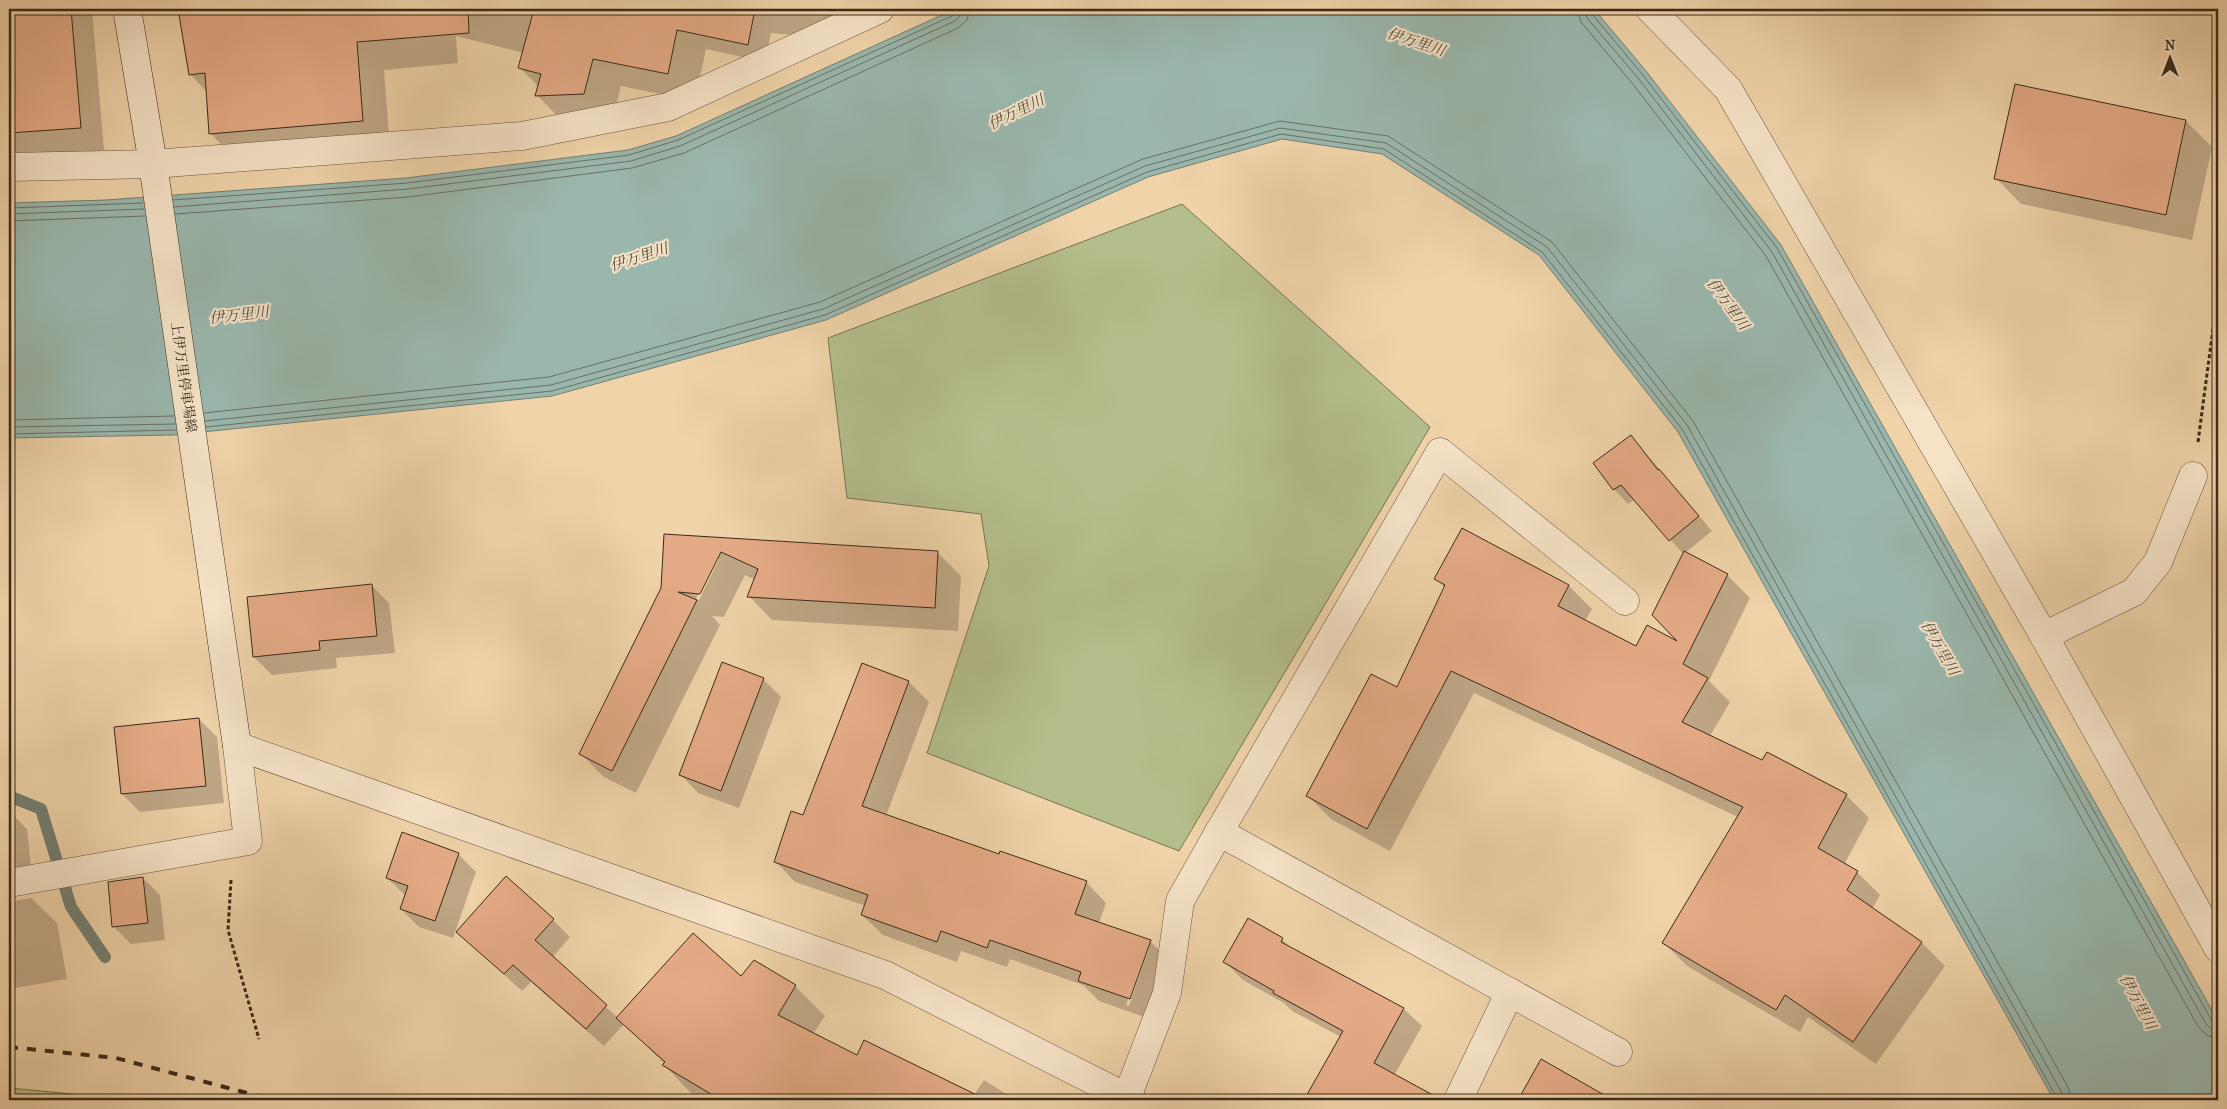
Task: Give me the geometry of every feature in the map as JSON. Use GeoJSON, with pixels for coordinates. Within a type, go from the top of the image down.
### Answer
{"type":"FeatureCollection","features":[{"type":"Feature","properties":{"kind":"street","name":"上伊万里停車場線"},"geometry":{"type":"LineString","coordinates":[[127,9],[153,164],[248,841]]}},
{"type":"Feature","properties":{"kind":"street"},"geometry":{"type":"LineString","coordinates":[[9,167],[153,164],[522,136],[668,107],[880,9]]}},
{"type":"Feature","properties":{"kind":"street"},"geometry":{"type":"LineString","coordinates":[[1650,9],[1728,89],[2044,636],[2218,948]]}},
{"type":"Feature","properties":{"kind":"street"},"geometry":{"type":"LineString","coordinates":[[236,746],[885,975],[1130,1099],[1167,993],[1180,901],[1440,452],[1625,601]]}},
{"type":"Feature","properties":{"kind":"street"},"geometry":{"type":"LineString","coordinates":[[2044,636],[2134,592],[2158,562],[2193,476]]}},
{"type":"Feature","properties":{"kind":"street"},"geometry":{"type":"LineString","coordinates":[[1219,832],[1618,1052]]}},
{"type":"Feature","properties":{"kind":"street"},"geometry":{"type":"LineString","coordinates":[[9,884],[248,841]]}},
{"type":"Feature","properties":{"kind":"street"},"geometry":{"type":"LineString","coordinates":[[1458,1100],[1510,992]]}},
{"type":"Feature","properties":{"kind":"path"},"geometry":{"type":"LineString","coordinates":[[2193,476],[2218,291]]}},
{"type":"Feature","properties":{"kind":"path"},"geometry":{"type":"LineString","coordinates":[[248,841],[231,877],[228,930],[259,1039]]}},
{"type":"Feature","properties":{"kind":"green space"},"geometry":{"type":"Polygon","coordinates":[[[1182,204],[1430,427],[1179,851],[927,753],[989,566],[981,514],[847,498],[828,338],[1182,204]]]}},
{"type":"Feature","properties":{"kind":"green space"},"geometry":{"type":"Polygon","coordinates":[[[9,1088],[105,1097],[116,1100],[9,1100],[9,1088]]]}},
{"type":"Feature","properties":{"kind":"water","name":"伊万里川"},"geometry":{"type":"Polygon","coordinates":[[[955,9],[1594,9],[1646,71],[1781,245],[2209,1005],[2218,1024],[2218,1100],[2054,1100],[1678,432],[1539,255],[1382,154],[1282,139],[1148,177],[826,320],[552,396],[173,435],[9,438],[9,203],[106,200],[406,178],[628,150],[676,136],[955,9]]]}},
{"type":"Feature","properties":{"kind":"building"},"geometry":{"type":"Polygon","coordinates":[[[9,9],[71,9],[81,128],[9,133],[9,9]]]}},
{"type":"Feature","properties":{"kind":"building"},"geometry":{"type":"Polygon","coordinates":[[[178,9],[468,9],[469,33],[357,42],[363,121],[209,134],[205,73],[189,75],[178,9]]]}},
{"type":"Feature","properties":{"kind":"building"},"geometry":{"type":"Polygon","coordinates":[[[534,9],[755,9],[748,45],[677,30],[668,74],[593,59],[584,94],[535,96],[541,74],[518,68],[534,9]]]}},
{"type":"Feature","properties":{"kind":"building"},"geometry":{"type":"Polygon","coordinates":[[[2015,84],[2186,120],[2166,215],[1994,179],[2015,84]]]}},
{"type":"Feature","properties":{"kind":"building"},"geometry":{"type":"Polygon","coordinates":[[[1631,435],[1658,470],[1699,516],[1669,541],[1621,485],[1613,490],[1593,463],[1631,435]]]}},
{"type":"Feature","properties":{"kind":"building"},"geometry":{"type":"Polygon","coordinates":[[[1462,528],[1569,585],[1558,606],[1636,646],[1647,625],[1677,641],[1652,615],[1684,551],[1728,574],[1683,664],[1708,678],[1682,722],[1762,760],[1767,752],[1847,794],[1818,848],[1858,871],[1847,890],[1922,942],[1853,1042],[1785,995],[1776,1010],[1662,943],[1743,807],[1451,671],[1367,829],[1306,796],[1371,674],[1397,687],[1445,585],[1434,579],[1462,528]]]}},
{"type":"Feature","properties":{"kind":"building"},"geometry":{"type":"Polygon","coordinates":[[[664,534],[938,551],[935,608],[747,597],[758,569],[721,552],[700,594],[678,592],[697,600],[612,771],[579,754],[661,588],[664,534]]]}},
{"type":"Feature","properties":{"kind":"building"},"geometry":{"type":"Polygon","coordinates":[[[372,584],[377,636],[319,641],[320,650],[253,657],[247,597],[372,584]]]}},
{"type":"Feature","properties":{"kind":"building"},"geometry":{"type":"Polygon","coordinates":[[[722,662],[764,678],[721,791],[679,775],[722,662]]]}},
{"type":"Feature","properties":{"kind":"building"},"geometry":{"type":"Polygon","coordinates":[[[862,663],[909,681],[862,806],[999,854],[1000,851],[1087,881],[1075,914],[1151,940],[1130,999],[1078,981],[1081,972],[990,940],[987,948],[941,931],[937,942],[861,915],[868,895],[774,862],[791,811],[803,815],[862,663]]]}},
{"type":"Feature","properties":{"kind":"building"},"geometry":{"type":"Polygon","coordinates":[[[199,718],[206,786],[121,794],[114,727],[199,718]]]}},
{"type":"Feature","properties":{"kind":"building"},"geometry":{"type":"Polygon","coordinates":[[[402,832],[459,853],[435,921],[400,909],[408,886],[386,878],[402,832]]]}},
{"type":"Feature","properties":{"kind":"building"},"geometry":{"type":"Polygon","coordinates":[[[506,876],[554,919],[535,940],[607,1005],[586,1029],[513,965],[504,974],[456,932],[506,876]]]}},
{"type":"Feature","properties":{"kind":"building"},"geometry":{"type":"Polygon","coordinates":[[[143,877],[148,923],[112,927],[108,882],[143,877]]]}},
{"type":"Feature","properties":{"kind":"building"},"geometry":{"type":"Polygon","coordinates":[[[1248,918],[1283,938],[1281,942],[1404,1008],[1374,1063],[1442,1100],[1304,1100],[1343,1031],[1273,993],[1274,991],[1223,962],[1248,918]]]}},
{"type":"Feature","properties":{"kind":"building"},"geometry":{"type":"Polygon","coordinates":[[[693,933],[741,976],[754,960],[796,985],[778,1015],[857,1055],[864,1040],[987,1100],[721,1100],[662,1065],[665,1062],[616,1018],[693,933]]]}},
{"type":"Feature","properties":{"kind":"building"},"geometry":{"type":"Polygon","coordinates":[[[1541,1059],[1613,1100],[1518,1100],[1541,1059]]]}},
{"type":"Feature","properties":{"kind":"waterway"},"geometry":{"type":"LineString","coordinates":[[9,796],[41,809],[71,907],[105,957]]}},
{"type":"Feature","properties":{"kind":"railway"},"geometry":{"type":"LineString","coordinates":[[9,1047],[116,1058],[273,1100]]}}]}
